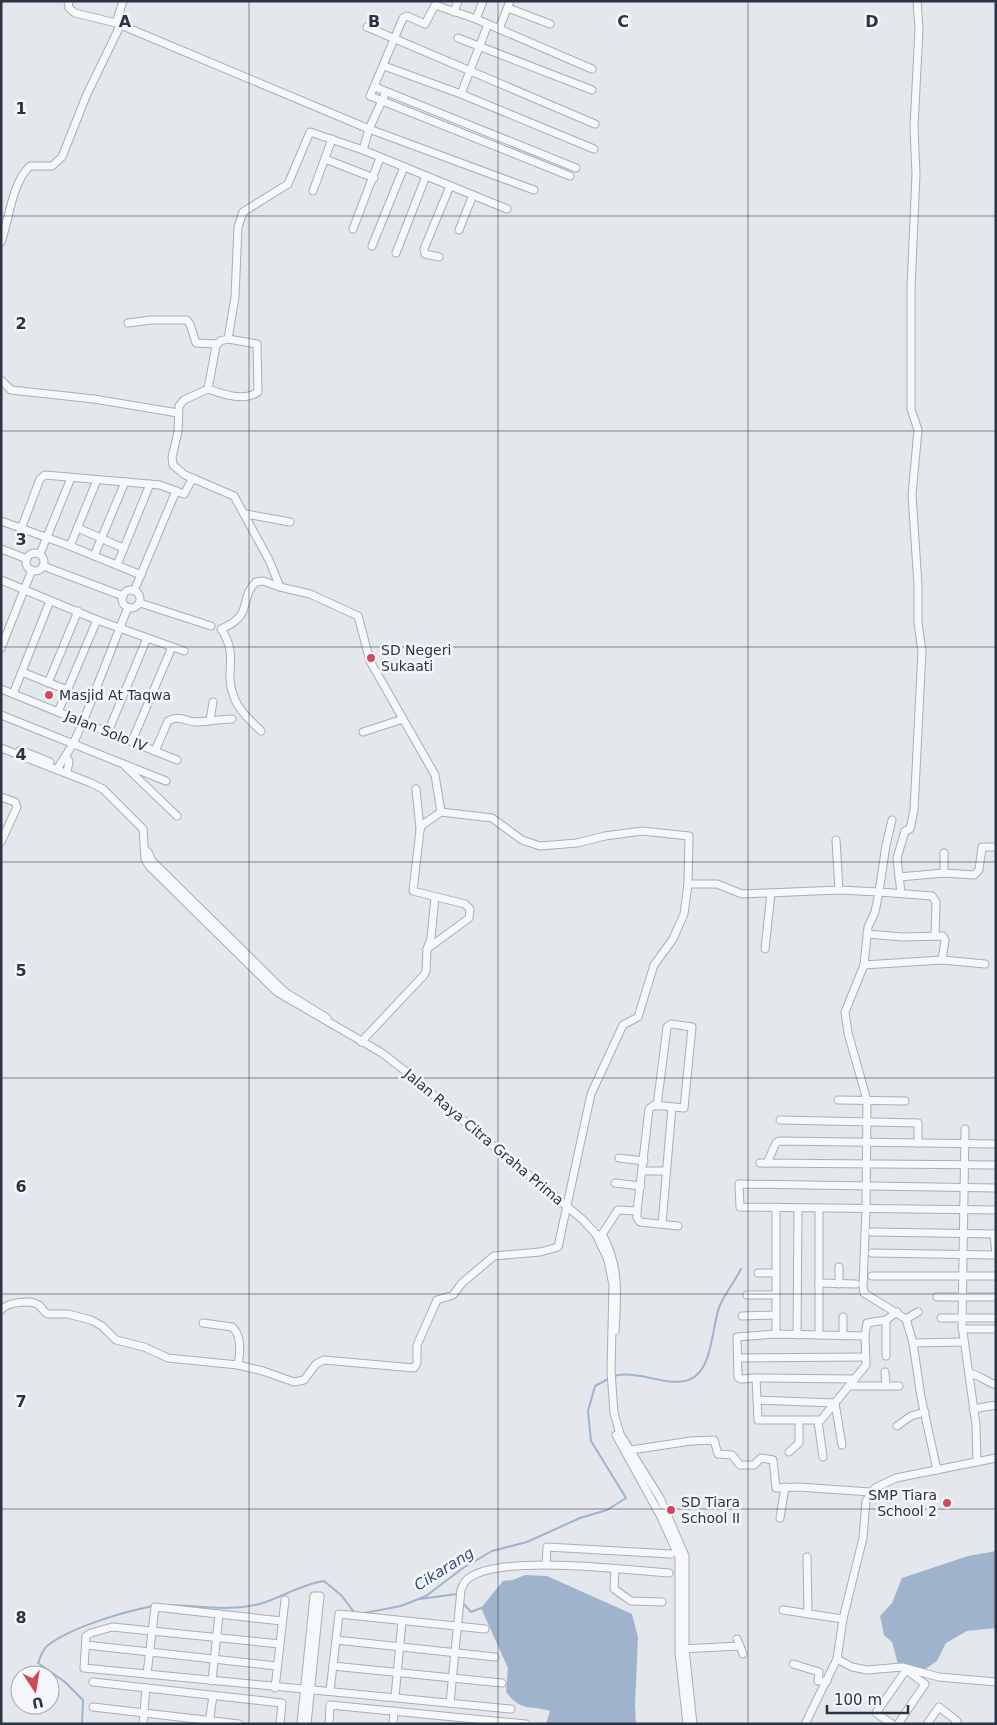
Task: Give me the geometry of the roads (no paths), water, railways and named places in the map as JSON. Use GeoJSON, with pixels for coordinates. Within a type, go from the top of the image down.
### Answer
{"type":"FeatureCollection","features":[{"type":"Feature","properties":{"kind":"street"},"geometry":{"type":"LineString","coordinates":[[68,1],[69,8],[75,13],[118,25],[369,129],[534,190]]}},
{"type":"Feature","properties":{"kind":"street"},"geometry":{"type":"LineString","coordinates":[[1,242],[6,219],[24,173],[30,166],[52,166],[62,157],[87,94],[118,25],[123,1]]}},
{"type":"Feature","properties":{"kind":"street"},"geometry":{"type":"LineString","coordinates":[[454,12],[458,1]]}},
{"type":"Feature","properties":{"kind":"street"},"geometry":{"type":"LineString","coordinates":[[476,19],[484,1]]}},
{"type":"Feature","properties":{"kind":"street"},"geometry":{"type":"LineString","coordinates":[[901,893],[899,846],[904,831],[910,829],[914,810],[922,660],[918,623],[918,585],[912,494],[918,430],[912,414],[911,361],[911,288],[916,158],[914,116],[919,29],[917,1]]}},
{"type":"Feature","properties":{"kind":"street"},"geometry":{"type":"LineString","coordinates":[[570,176],[370,96],[403,18],[407,16],[425,24],[434,3],[592,69]]}},
{"type":"Feature","properties":{"kind":"street"},"geometry":{"type":"LineString","coordinates":[[499,29],[509,4],[550,24]]}},
{"type":"Feature","properties":{"kind":"street"},"geometry":{"type":"LineString","coordinates":[[461,94],[488,24]]}},
{"type":"Feature","properties":{"kind":"street"},"geometry":{"type":"LineString","coordinates":[[367,27],[470,73],[595,124]]}},
{"type":"Feature","properties":{"kind":"street"},"geometry":{"type":"LineString","coordinates":[[458,38],[592,90]]}},
{"type":"Feature","properties":{"kind":"street"},"geometry":{"type":"LineString","coordinates":[[384,66],[461,94],[594,149]]}},
{"type":"Feature","properties":{"kind":"street"},"geometry":{"type":"LineString","coordinates":[[375,87],[576,168]]}},
{"type":"Feature","properties":{"kind":"street"},"geometry":{"type":"LineString","coordinates":[[363,150],[369,129],[386,92]]}},
{"type":"Feature","properties":{"kind":"street"},"geometry":{"type":"LineString","coordinates":[[228,339],[235,296],[238,227],[243,212],[288,184],[310,132],[363,150],[507,209]]}},
{"type":"Feature","properties":{"kind":"street"},"geometry":{"type":"LineString","coordinates":[[313,191],[332,139]]}},
{"type":"Feature","properties":{"kind":"street"},"geometry":{"type":"LineString","coordinates":[[353,229],[374,178],[380,158]]}},
{"type":"Feature","properties":{"kind":"street"},"geometry":{"type":"LineString","coordinates":[[325,159],[374,178]]}},
{"type":"Feature","properties":{"kind":"street"},"geometry":{"type":"LineString","coordinates":[[372,246],[404,168]]}},
{"type":"Feature","properties":{"kind":"street"},"geometry":{"type":"LineString","coordinates":[[396,253],[426,176]]}},
{"type":"Feature","properties":{"kind":"street"},"geometry":{"type":"LineString","coordinates":[[439,257],[425,254],[424,249],[450,186]]}},
{"type":"Feature","properties":{"kind":"street"},"geometry":{"type":"LineString","coordinates":[[459,230],[473,195]]}},
{"type":"Feature","properties":{"kind":"street"},"geometry":{"type":"LineString","coordinates":[[128,323],[151,320],[187,320],[196,344],[217,344],[228,339],[257,344],[258,392],[248,396],[229,396],[208,389],[184,400],[178,413],[178,432],[172,462],[176,469],[193,478],[232,493],[246,514],[280,587]]}},
{"type":"Feature","properties":{"kind":"street"},"geometry":{"type":"LineString","coordinates":[[208,389],[217,344]]}},
{"type":"Feature","properties":{"kind":"street"},"geometry":{"type":"LineString","coordinates":[[1,380],[11,390],[94,399],[178,413]]}},
{"type":"Feature","properties":{"kind":"street"},"geometry":{"type":"LineString","coordinates":[[21,529],[42,477],[45,476],[150,484],[185,493],[193,478]]}},
{"type":"Feature","properties":{"kind":"street"},"geometry":{"type":"LineString","coordinates":[[40,554],[71,478]]}},
{"type":"Feature","properties":{"kind":"street"},"geometry":{"type":"LineString","coordinates":[[70,546],[97,480]]}},
{"type":"Feature","properties":{"kind":"street"},"geometry":{"type":"LineString","coordinates":[[94,556],[125,482]]}},
{"type":"Feature","properties":{"kind":"street"},"geometry":{"type":"LineString","coordinates":[[117,565],[150,484]]}},
{"type":"Feature","properties":{"kind":"street"},"geometry":{"type":"LineString","coordinates":[[134,591],[176,491]]}},
{"type":"Feature","properties":{"kind":"street"},"geometry":{"type":"LineString","coordinates":[[246,514],[290,522]]}},
{"type":"Feature","properties":{"kind":"street"},"geometry":{"type":"LineString","coordinates":[[1,521],[70,546],[141,575]]}},
{"type":"Feature","properties":{"kind":"street"},"geometry":{"type":"LineString","coordinates":[[78,528],[123,548]]}},
{"type":"Feature","properties":{"kind":"street"},"geometry":{"type":"LineString","coordinates":[[1,549],[27,559]]}},
{"type":"Feature","properties":{"kind":"street"},"geometry":{"type":"LineString","coordinates":[[27,559],[35,553],[40,554]]}},
{"type":"Feature","properties":{"kind":"street"},"geometry":{"type":"LineString","coordinates":[[40,554],[43,557],[43,566]]}},
{"type":"Feature","properties":{"kind":"street"},"geometry":{"type":"LineString","coordinates":[[27,559],[28,567],[32,570],[38,570],[43,566]]}},
{"type":"Feature","properties":{"kind":"street"},"geometry":{"type":"LineString","coordinates":[[43,566],[123,596]]}},
{"type":"Feature","properties":{"kind":"street"},"geometry":{"type":"LineString","coordinates":[[1,648],[32,570]]}},
{"type":"Feature","properties":{"kind":"street"},"geometry":{"type":"LineString","coordinates":[[1,580],[97,620],[184,651]]}},
{"type":"Feature","properties":{"kind":"street"},"geometry":{"type":"LineString","coordinates":[[261,732],[234,700],[230,668],[232,650],[221,629],[233,624],[241,616],[252,586],[256,582],[263,580],[280,587],[310,594],[358,616],[370,661],[435,775],[441,812]]}},
{"type":"Feature","properties":{"kind":"street"},"geometry":{"type":"LineString","coordinates":[[123,596],[130,590],[134,591],[138,594],[140,603]]}},
{"type":"Feature","properties":{"kind":"street"},"geometry":{"type":"LineString","coordinates":[[123,596],[122,600],[128,607],[132,608],[140,603],[211,626]]}},
{"type":"Feature","properties":{"kind":"street"},"geometry":{"type":"LineString","coordinates":[[13,694],[50,601]]}},
{"type":"Feature","properties":{"kind":"street"},"geometry":{"type":"LineString","coordinates":[[58,768],[66,757],[83,722],[128,607]]}},
{"type":"Feature","properties":{"kind":"street"},"geometry":{"type":"LineString","coordinates":[[48,683],[78,611]]}},
{"type":"Feature","properties":{"kind":"street"},"geometry":{"type":"LineString","coordinates":[[58,712],[97,620]]}},
{"type":"Feature","properties":{"kind":"street"},"geometry":{"type":"LineString","coordinates":[[108,732],[147,638]]}},
{"type":"Feature","properties":{"kind":"street"},"geometry":{"type":"LineString","coordinates":[[132,741],[172,646]]}},
{"type":"Feature","properties":{"kind":"street"},"geometry":{"type":"LineString","coordinates":[[22,672],[67,690]]}},
{"type":"Feature","properties":{"kind":"street","name":"Jalan Solo IV"},"geometry":{"type":"LineString","coordinates":[[1,689],[177,760]]}},
{"type":"Feature","properties":{"kind":"street"},"geometry":{"type":"LineString","coordinates":[[213,702],[210,720],[232,718]]}},
{"type":"Feature","properties":{"kind":"street"},"geometry":{"type":"LineString","coordinates":[[1,715],[166,781]]}},
{"type":"Feature","properties":{"kind":"street","name":"Jalan Solo IV"},"geometry":{"type":"LineString","coordinates":[[155,751],[168,720],[177,718],[196,722],[210,720]]}},
{"type":"Feature","properties":{"kind":"street"},"geometry":{"type":"LineString","coordinates":[[363,732],[403,720]]}},
{"type":"Feature","properties":{"kind":"street","name":"Jalan Raya Citra Graha Prima"},"geometry":{"type":"LineString","coordinates":[[1,743],[68,772],[99,782],[146,827],[148,856],[152,861],[295,1002],[365,1042],[404,1070],[565,1205],[599,1236],[608,1260],[613,1285],[610,1371],[614,1413]]}},
{"type":"Feature","properties":{"kind":"street","name":"Jalan Raya Citra Graha Prima"},"geometry":{"type":"LineString","coordinates":[[1,748],[58,768]]}},
{"type":"Feature","properties":{"kind":"street"},"geometry":{"type":"LineString","coordinates":[[66,757],[69,761],[68,772]]}},
{"type":"Feature","properties":{"kind":"street"},"geometry":{"type":"LineString","coordinates":[[122,763],[177,816]]}},
{"type":"Feature","properties":{"kind":"street"},"geometry":{"type":"LineString","coordinates":[[416,789],[420,830],[413,891],[465,904],[470,914],[466,922],[427,949]]}},
{"type":"Feature","properties":{"kind":"street"},"geometry":{"type":"LineString","coordinates":[[1,797],[15,802],[16,805],[3,829],[1,842]]}},
{"type":"Feature","properties":{"kind":"street"},"geometry":{"type":"LineString","coordinates":[[1,1310],[8,1304],[33,1303],[48,1314],[68,1314],[96,1322],[116,1340],[144,1347],[160,1356],[238,1365],[263,1371],[294,1382],[304,1380],[316,1364],[324,1360],[414,1368],[417,1363],[417,1345],[437,1300],[453,1295],[462,1283],[494,1256],[540,1252],[558,1247],[565,1205],[591,1094],[623,1025],[635,1020],[639,1015],[654,965],[673,939],[684,914],[688,884],[690,838],[687,835],[642,831],[606,836],[577,843],[540,846],[522,840],[492,818],[441,812],[422,825],[420,830]]}},
{"type":"Feature","properties":{"kind":"street"},"geometry":{"type":"LineString","coordinates":[[892,820],[886,845],[876,912],[868,925],[866,934],[864,965],[845,1012],[848,1033],[867,1100],[863,1290],[864,1293],[898,1312],[906,1319],[913,1343],[925,1412],[938,1470]]}},
{"type":"Feature","properties":{"kind":"street"},"geometry":{"type":"LineString","coordinates":[[836,840],[839,890]]}},
{"type":"Feature","properties":{"kind":"street"},"geometry":{"type":"LineString","coordinates":[[899,877],[944,873],[976,874],[979,870],[982,847],[996,847]]}},
{"type":"Feature","properties":{"kind":"street"},"geometry":{"type":"LineString","coordinates":[[944,853],[944,873]]}},
{"type":"Feature","properties":{"kind":"street"},"geometry":{"type":"LineString","coordinates":[[688,884],[713,883],[737,893],[771,894],[839,890],[926,894],[933,897],[936,902],[935,936]]}},
{"type":"Feature","properties":{"kind":"street"},"geometry":{"type":"LineString","coordinates":[[765,949],[771,894]]}},
{"type":"Feature","properties":{"kind":"street"},"geometry":{"type":"LineString","coordinates":[[365,1042],[426,971],[427,949],[431,938],[435,896]]}},
{"type":"Feature","properties":{"kind":"street"},"geometry":{"type":"LineString","coordinates":[[866,934],[902,937],[935,936],[944,938],[942,960]]}},
{"type":"Feature","properties":{"kind":"street"},"geometry":{"type":"LineString","coordinates":[[864,965],[942,960],[985,964]]}},
{"type":"Feature","properties":{"kind":"street"},"geometry":{"type":"LineString","coordinates":[[656,1106],[667,1027],[671,1024],[692,1027],[684,1108],[656,1106],[649,1109],[637,1218],[640,1222],[678,1226]]}},
{"type":"Feature","properties":{"kind":"street"},"geometry":{"type":"LineString","coordinates":[[838,1100],[905,1101]]}},
{"type":"Feature","properties":{"kind":"street"},"geometry":{"type":"LineString","coordinates":[[662,1224],[672,1107]]}},
{"type":"Feature","properties":{"kind":"street"},"geometry":{"type":"LineString","coordinates":[[780,1120],[918,1123],[918,1143]]}},
{"type":"Feature","properties":{"kind":"street"},"geometry":{"type":"LineString","coordinates":[[965,1129],[962,1329],[976,1425],[978,1462]]}},
{"type":"Feature","properties":{"kind":"street"},"geometry":{"type":"LineString","coordinates":[[996,1144],[778,1142],[763,1163],[996,1165]]}},
{"type":"Feature","properties":{"kind":"street"},"geometry":{"type":"LineString","coordinates":[[619,1158],[644,1161]]}},
{"type":"Feature","properties":{"kind":"street"},"geometry":{"type":"LineString","coordinates":[[643,1171],[666,1171]]}},
{"type":"Feature","properties":{"kind":"street"},"geometry":{"type":"LineString","coordinates":[[615,1182],[642,1186]]}},
{"type":"Feature","properties":{"kind":"street"},"geometry":{"type":"LineString","coordinates":[[996,1188],[739,1184],[740,1207],[996,1210]]}},
{"type":"Feature","properties":{"kind":"street"},"geometry":{"type":"LineString","coordinates":[[776,1207],[776,1334]]}},
{"type":"Feature","properties":{"kind":"street"},"geometry":{"type":"LineString","coordinates":[[797,1335],[798,1208]]}},
{"type":"Feature","properties":{"kind":"street"},"geometry":{"type":"LineString","coordinates":[[819,1208],[819,1335]]}},
{"type":"Feature","properties":{"kind":"street"},"geometry":{"type":"LineString","coordinates":[[599,1236],[618,1210],[638,1211]]}},
{"type":"Feature","properties":{"kind":"street"},"geometry":{"type":"LineString","coordinates":[[872,1232],[995,1234],[995,1255],[962,1256],[872,1253]]}},
{"type":"Feature","properties":{"kind":"street"},"geometry":{"type":"LineString","coordinates":[[839,1267],[839,1284]]}},
{"type":"Feature","properties":{"kind":"street"},"geometry":{"type":"LineString","coordinates":[[758,1273],[776,1273]]}},
{"type":"Feature","properties":{"kind":"street"},"geometry":{"type":"LineString","coordinates":[[872,1276],[996,1276]]}},
{"type":"Feature","properties":{"kind":"street"},"geometry":{"type":"LineString","coordinates":[[819,1283],[856,1284]]}},
{"type":"Feature","properties":{"kind":"street"},"geometry":{"type":"LineString","coordinates":[[747,1295],[776,1295]]}},
{"type":"Feature","properties":{"kind":"street"},"geometry":{"type":"LineString","coordinates":[[937,1297],[996,1297]]}},
{"type":"Feature","properties":{"kind":"street"},"geometry":{"type":"LineString","coordinates":[[864,1386],[864,1370],[866,1366],[865,1336],[868,1321],[886,1320],[898,1312]]}},
{"type":"Feature","properties":{"kind":"street"},"geometry":{"type":"LineString","coordinates":[[906,1319],[918,1312]]}},
{"type":"Feature","properties":{"kind":"street"},"geometry":{"type":"LineString","coordinates":[[742,1316],[776,1315]]}},
{"type":"Feature","properties":{"kind":"street"},"geometry":{"type":"LineString","coordinates":[[843,1317],[843,1336]]}},
{"type":"Feature","properties":{"kind":"street"},"geometry":{"type":"LineString","coordinates":[[941,1318],[996,1318]]}},
{"type":"Feature","properties":{"kind":"street"},"geometry":{"type":"LineString","coordinates":[[886,1320],[886,1356]]}},
{"type":"Feature","properties":{"kind":"street"},"geometry":{"type":"LineString","coordinates":[[203,1323],[236,1330],[238,1365]]}},
{"type":"Feature","properties":{"kind":"street"},"geometry":{"type":"LineString","coordinates":[[962,1329],[996,1329]]}},
{"type":"Feature","properties":{"kind":"street"},"geometry":{"type":"LineString","coordinates":[[855,1379],[740,1378],[737,1337],[776,1334],[865,1336]]}},
{"type":"Feature","properties":{"kind":"street"},"geometry":{"type":"LineString","coordinates":[[913,1343],[964,1342]]}},
{"type":"Feature","properties":{"kind":"street"},"geometry":{"type":"LineString","coordinates":[[738,1358],[866,1357]]}},
{"type":"Feature","properties":{"kind":"street"},"geometry":{"type":"LineString","coordinates":[[756,1378],[758,1420],[818,1421],[864,1370]]}},
{"type":"Feature","properties":{"kind":"street"},"geometry":{"type":"LineString","coordinates":[[886,1372],[886,1386]]}},
{"type":"Feature","properties":{"kind":"street"},"geometry":{"type":"LineString","coordinates":[[969,1373],[982,1376],[989,1383],[996,1385]]}},
{"type":"Feature","properties":{"kind":"street"},"geometry":{"type":"LineString","coordinates":[[850,1386],[899,1386]]}},
{"type":"Feature","properties":{"kind":"street"},"geometry":{"type":"LineString","coordinates":[[757,1400],[835,1402]]}},
{"type":"Feature","properties":{"kind":"street"},"geometry":{"type":"LineString","coordinates":[[835,1402],[842,1445]]}},
{"type":"Feature","properties":{"kind":"street"},"geometry":{"type":"LineString","coordinates":[[973,1409],[996,1405]]}},
{"type":"Feature","properties":{"kind":"street"},"geometry":{"type":"LineString","coordinates":[[897,1426],[911,1416],[925,1412]]}},
{"type":"Feature","properties":{"kind":"street"},"geometry":{"type":"LineString","coordinates":[[614,1413],[620,1434],[660,1498],[668,1524]]}},
{"type":"Feature","properties":{"kind":"street"},"geometry":{"type":"LineString","coordinates":[[614,1413],[613,1425],[617,1438],[685,1556],[682,1647],[687,1724]]}},
{"type":"Feature","properties":{"kind":"street"},"geometry":{"type":"LineString","coordinates":[[789,1452],[798,1443],[799,1421]]}},
{"type":"Feature","properties":{"kind":"street"},"geometry":{"type":"LineString","coordinates":[[818,1421],[823,1457]]}},
{"type":"Feature","properties":{"kind":"street"},"geometry":{"type":"LineString","coordinates":[[631,1450],[691,1441],[714,1440],[718,1454],[732,1456],[740,1465],[752,1465],[761,1458],[773,1460],[775,1487],[870,1492],[885,1482],[996,1458]]}},
{"type":"Feature","properties":{"kind":"street"},"geometry":{"type":"LineString","coordinates":[[780,1518],[785,1487]]}},
{"type":"Feature","properties":{"kind":"street"},"geometry":{"type":"LineString","coordinates":[[805,1724],[837,1659],[843,1618],[858,1561],[864,1512],[870,1492]]}},
{"type":"Feature","properties":{"kind":"street"},"geometry":{"type":"LineString","coordinates":[[546,1565],[547,1548],[671,1554]]}},
{"type":"Feature","properties":{"kind":"street"},"geometry":{"type":"LineString","coordinates":[[808,1557],[808,1614]]}},
{"type":"Feature","properties":{"kind":"street"},"geometry":{"type":"LineString","coordinates":[[450,1702],[461,1590],[464,1582],[470,1577],[493,1569],[546,1565],[669,1573]]}},
{"type":"Feature","properties":{"kind":"street"},"geometry":{"type":"LineString","coordinates":[[615,1569],[614,1589],[631,1602],[662,1602]]}},
{"type":"Feature","properties":{"kind":"street"},"geometry":{"type":"LineString","coordinates":[[307,1724],[308,1688],[317,1596]]}},
{"type":"Feature","properties":{"kind":"street"},"geometry":{"type":"LineString","coordinates":[[275,1688],[285,1600]]}},
{"type":"Feature","properties":{"kind":"street"},"geometry":{"type":"LineString","coordinates":[[147,1674],[155,1607],[282,1621]]}},
{"type":"Feature","properties":{"kind":"street"},"geometry":{"type":"LineString","coordinates":[[784,1610],[843,1618]]}},
{"type":"Feature","properties":{"kind":"street"},"geometry":{"type":"LineString","coordinates":[[212,1681],[219,1614]]}},
{"type":"Feature","properties":{"kind":"street"},"geometry":{"type":"LineString","coordinates":[[330,1691],[338,1614],[485,1629]]}},
{"type":"Feature","properties":{"kind":"street"},"geometry":{"type":"LineString","coordinates":[[395,1697],[402,1621]]}},
{"type":"Feature","properties":{"kind":"street"},"geometry":{"type":"LineString","coordinates":[[280,1644],[112,1626],[86,1636],[84,1668],[275,1688],[308,1688],[511,1709]]}},
{"type":"Feature","properties":{"kind":"street"},"geometry":{"type":"LineString","coordinates":[[336,1640],[495,1656]]}},
{"type":"Feature","properties":{"kind":"street"},"geometry":{"type":"LineString","coordinates":[[86,1645],[277,1666]]}},
{"type":"Feature","properties":{"kind":"street"},"geometry":{"type":"LineString","coordinates":[[682,1647],[740,1645]]}},
{"type":"Feature","properties":{"kind":"street"},"geometry":{"type":"LineString","coordinates":[[682,1647],[693,1724]]}},
{"type":"Feature","properties":{"kind":"street"},"geometry":{"type":"LineString","coordinates":[[837,1659],[852,1667],[867,1670],[902,1667],[939,1677],[996,1682]]}},
{"type":"Feature","properties":{"kind":"street"},"geometry":{"type":"LineString","coordinates":[[793,1664],[819,1672],[818,1681],[827,1681]]}},
{"type":"Feature","properties":{"kind":"street"},"geometry":{"type":"LineString","coordinates":[[333,1666],[502,1683]]}},
{"type":"Feature","properties":{"kind":"street"},"geometry":{"type":"LineString","coordinates":[[892,1724],[876,1713],[906,1670],[925,1684],[898,1724]]}},
{"type":"Feature","properties":{"kind":"street"},"geometry":{"type":"LineString","coordinates":[[93,1682],[282,1703],[280,1724]]}},
{"type":"Feature","properties":{"kind":"street"},"geometry":{"type":"LineString","coordinates":[[143,1724],[146,1688]]}},
{"type":"Feature","properties":{"kind":"street"},"geometry":{"type":"LineString","coordinates":[[301,1724],[308,1688]]}},
{"type":"Feature","properties":{"kind":"street"},"geometry":{"type":"LineString","coordinates":[[210,1722],[213,1696]]}},
{"type":"Feature","properties":{"kind":"street"},"geometry":{"type":"LineString","coordinates":[[328,1724],[330,1705],[394,1711],[448,1720],[526,1724]]}},
{"type":"Feature","properties":{"kind":"street"},"geometry":{"type":"LineString","coordinates":[[93,1707],[239,1724]]}},
{"type":"Feature","properties":{"kind":"street"},"geometry":{"type":"LineString","coordinates":[[927,1724],[939,1707],[957,1721],[955,1724]]}},
{"type":"Feature","properties":{"kind":"street"},"geometry":{"type":"LineString","coordinates":[[393,1724],[394,1711]]}},
{"type":"Feature","properties":{"kind":"water"},"geometry":{"type":"Polygon","coordinates":[[[996,1551],[996,1628],[967,1631],[946,1643],[937,1661],[921,1672],[911,1665],[898,1664],[892,1642],[884,1635],[880,1616],[892,1603],[902,1578],[968,1556],[996,1551]]]}},
{"type":"Feature","properties":{"kind":"water"},"geometry":{"type":"Polygon","coordinates":[[[525,1575],[547,1576],[632,1614],[638,1637],[636,1724],[546,1724],[550,1711],[526,1707],[516,1703],[506,1692],[508,1668],[481,1608],[503,1581],[513,1580],[525,1575]]]}},
{"type":"Feature","properties":{"kind":"waterway","name":"Cikarang"},"geometry":{"type":"LineString","coordinates":[[614,1376],[632,1375],[676,1382],[694,1377],[701,1370],[710,1349],[720,1305],[741,1269]]}},
{"type":"Feature","properties":{"kind":"waterway","name":"Cikarang"},"geometry":{"type":"LineString","coordinates":[[364,1613],[401,1606],[426,1596],[463,1568],[492,1551],[527,1542],[580,1518],[607,1510],[626,1498],[591,1441],[588,1411],[595,1386],[610,1378]]}},
{"type":"Feature","properties":{"kind":"waterway","name":"Cikarang"},"geometry":{"type":"LineString","coordinates":[[170,1605],[217,1608],[252,1606],[293,1590],[324,1581],[341,1595],[354,1612]]}},
{"type":"Feature","properties":{"kind":"waterway"},"geometry":{"type":"LineString","coordinates":[[420,1599],[457,1594]]}},
{"type":"Feature","properties":{"kind":"waterway"},"geometry":{"type":"LineString","coordinates":[[462,1602],[471,1612],[481,1608]]}},
{"type":"Feature","properties":{"kind":"waterway","name":"Cikarang"},"geometry":{"type":"LineString","coordinates":[[82,1724],[83,1700],[65,1682],[38,1663],[44,1649],[57,1639],[83,1627],[113,1616],[153,1606]]}},
{"type":"Feature","properties":{"kind":"place","name":"SD Negeri Sukaati"},"geometry":{"type":"Point","coordinates":[371,658]}},
{"type":"Feature","properties":{"kind":"place","name":"Masjid At Taqwa"},"geometry":{"type":"Point","coordinates":[49,695]}},
{"type":"Feature","properties":{"kind":"place","name":"SMP Tiara School 2"},"geometry":{"type":"Point","coordinates":[947,1503]}},
{"type":"Feature","properties":{"kind":"place","name":"SD Tiara School II"},"geometry":{"type":"Point","coordinates":[671,1510]}}]}
